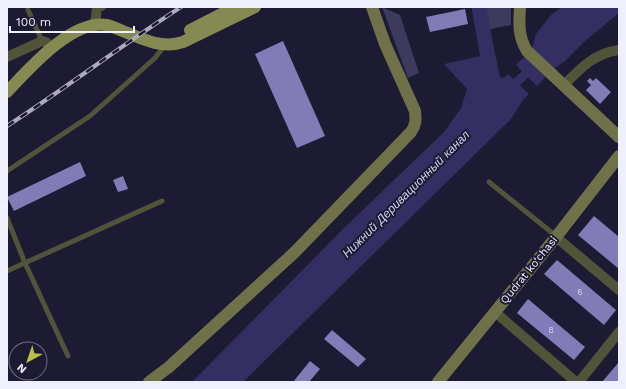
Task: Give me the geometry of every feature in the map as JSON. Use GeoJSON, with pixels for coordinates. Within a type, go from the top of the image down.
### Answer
{"type":"FeatureCollection","features":[{"type":"Feature","properties":{"kind":"main road"},"geometry":{"type":"LineString","coordinates":[[168,42],[236,7]]}},
{"type":"Feature","properties":{"kind":"main road"},"geometry":{"type":"LineString","coordinates":[[7,81],[47,44],[81,20],[96,17],[105,18],[155,37],[165,39],[168,42],[183,42],[255,7]]}},
{"type":"Feature","properties":{"kind":"main road"},"geometry":{"type":"LineString","coordinates":[[7,92],[37,60],[47,44]]}},
{"type":"Feature","properties":{"kind":"street"},"geometry":{"type":"LineString","coordinates":[[148,382],[169,367],[295,252],[411,132],[415,126],[415,111],[385,44],[372,7]]}},
{"type":"Feature","properties":{"kind":"street"},"geometry":{"type":"LineString","coordinates":[[520,7],[520,31],[522,41],[527,51],[619,137]]}},
{"type":"Feature","properties":{"kind":"street"},"geometry":{"type":"LineString","coordinates":[[7,57],[47,44]]}},
{"type":"Feature","properties":{"kind":"street"},"geometry":{"type":"LineString","coordinates":[[563,86],[581,67],[597,56],[609,51],[619,50]]}},
{"type":"Feature","properties":{"kind":"street","name":"Qudrat ko‘chasi"},"geometry":{"type":"LineString","coordinates":[[438,382],[556,237],[619,156]]}},
{"type":"Feature","properties":{"kind":"street"},"geometry":{"type":"LineString","coordinates":[[556,237],[619,290]]}},
{"type":"Feature","properties":{"kind":"street"},"geometry":{"type":"LineString","coordinates":[[495,312],[576,382]]}},
{"type":"Feature","properties":{"kind":"street"},"geometry":{"type":"LineString","coordinates":[[579,382],[619,332]]}},
{"type":"Feature","properties":{"kind":"lane"},"geometry":{"type":"LineString","coordinates":[[28,10],[47,44]]}},
{"type":"Feature","properties":{"kind":"lane"},"geometry":{"type":"LineString","coordinates":[[7,171],[90,116],[155,58],[168,42]]}},
{"type":"Feature","properties":{"kind":"lane"},"geometry":{"type":"LineString","coordinates":[[488,182],[556,237]]}},
{"type":"Feature","properties":{"kind":"lane"},"geometry":{"type":"LineString","coordinates":[[7,271],[162,201]]}},
{"type":"Feature","properties":{"kind":"lane"},"geometry":{"type":"LineString","coordinates":[[7,218],[68,356]]}},
{"type":"Feature","properties":{"kind":"shaded area"},"geometry":{"type":"Polygon","coordinates":[[[382,7],[400,15],[419,73],[408,78],[382,7]]]}},
{"type":"Feature","properties":{"kind":"shaded area"},"geometry":{"type":"Polygon","coordinates":[[[485,7],[511,7],[511,25],[490,29],[485,7]]]}},
{"type":"Feature","properties":{"kind":"water"},"geometry":{"type":"Polygon","coordinates":[[[472,7],[485,7],[492,40],[480,42],[472,7]]]}},
{"type":"Feature","properties":{"kind":"water"},"geometry":{"type":"Polygon","coordinates":[[[562,7],[619,7],[619,13],[585,41],[564,62],[553,69],[537,86],[516,65],[532,49],[536,34],[551,15],[562,7]]]}},
{"type":"Feature","properties":{"kind":"water"},"geometry":{"type":"Polygon","coordinates":[[[495,53],[500,77],[504,78],[508,74],[529,94],[523,100],[511,119],[243,382],[192,382],[344,228],[444,132],[461,108],[467,89],[444,64],[495,53]]]}},
{"type":"Feature","properties":{"kind":"building"},"geometry":{"type":"Polygon","coordinates":[[[465,9],[468,24],[430,32],[426,17],[465,9]]]}},
{"type":"Feature","properties":{"kind":"building"},"geometry":{"type":"Polygon","coordinates":[[[283,41],[325,136],[297,148],[255,54],[283,41]]]}},
{"type":"Feature","properties":{"kind":"building"},"geometry":{"type":"Polygon","coordinates":[[[590,78],[593,81],[596,78],[611,92],[600,104],[586,90],[591,85],[587,81],[590,78]]]}},
{"type":"Feature","properties":{"kind":"building"},"geometry":{"type":"Polygon","coordinates":[[[80,162],[86,176],[14,211],[7,197],[80,162]]]}},
{"type":"Feature","properties":{"kind":"building"},"geometry":{"type":"Polygon","coordinates":[[[123,176],[128,189],[118,192],[113,180],[123,176]]]}},
{"type":"Feature","properties":{"kind":"building"},"geometry":{"type":"Polygon","coordinates":[[[594,216],[619,237],[619,269],[578,235],[594,216]]]}},
{"type":"Feature","properties":{"kind":"building"},"geometry":{"type":"Polygon","coordinates":[[[557,260],[616,310],[604,325],[544,274],[557,260]]]}},
{"type":"Feature","properties":{"kind":"building"},"geometry":{"type":"Polygon","coordinates":[[[528,299],[585,347],[574,360],[517,313],[528,299]]]}},
{"type":"Feature","properties":{"kind":"building"},"geometry":{"type":"Polygon","coordinates":[[[332,330],[366,359],[358,367],[324,339],[332,330]]]}},
{"type":"Feature","properties":{"kind":"building"},"geometry":{"type":"Polygon","coordinates":[[[310,361],[320,369],[309,382],[293,382],[310,361]]]}},
{"type":"Feature","properties":{"kind":"building"},"geometry":{"type":"Polygon","coordinates":[[[619,362],[619,382],[602,382],[619,362]]]}},
{"type":"Feature","properties":{"kind":"waterway"},"geometry":{"type":"LineString","coordinates":[[479,7],[491,75]]}},
{"type":"Feature","properties":{"kind":"waterway","name":"Нижний Деривационный канал"},"geometry":{"type":"LineString","coordinates":[[507,91],[533,67]]}},
{"type":"Feature","properties":{"kind":"railway"},"geometry":{"type":"LineString","coordinates":[[7,126],[181,7]]}}]}
